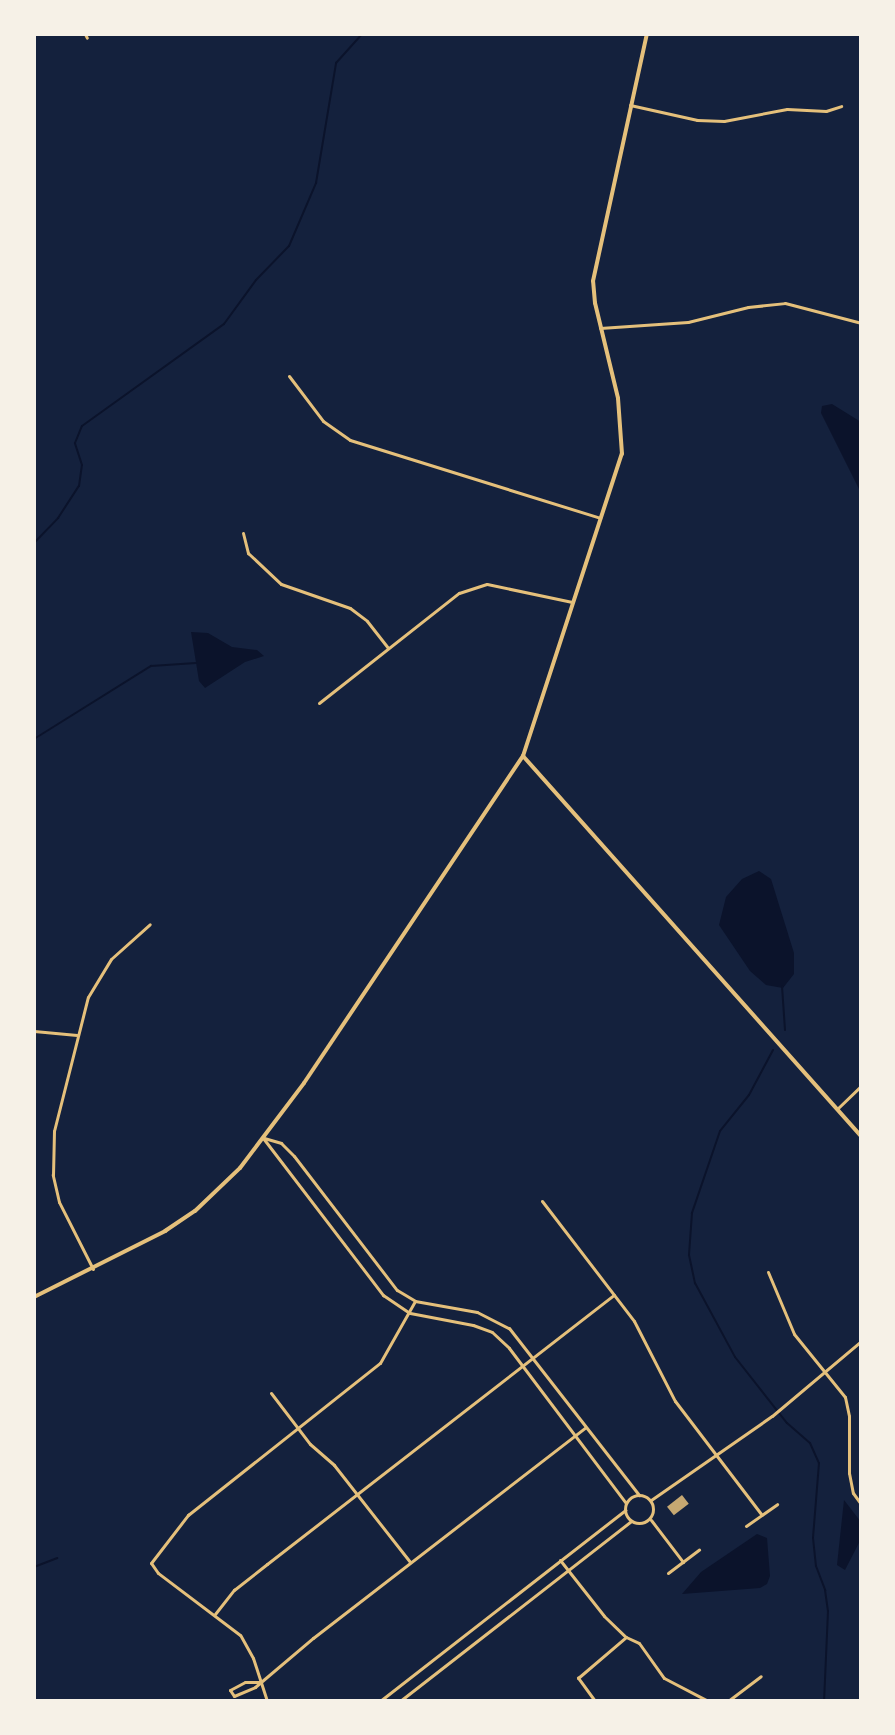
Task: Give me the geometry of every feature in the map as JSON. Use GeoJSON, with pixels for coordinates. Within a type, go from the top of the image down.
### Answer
{"type":"FeatureCollection","features":[{"type":"Feature","properties":{"kind":"main road"},"geometry":{"type":"LineString","coordinates":[[34,1297],[165,1231],[217,1192],[263,1138],[523,756],[622,454],[618,398],[600,328],[593,281],[647,34]]}},
{"type":"Feature","properties":{"kind":"main road"},"geometry":{"type":"LineString","coordinates":[[523,756],[861,1136]]}},
{"type":"Feature","properties":{"kind":"street"},"geometry":{"type":"LineString","coordinates":[[630,105],[697,120],[724,121],[787,109],[826,111],[841,106]]}},
{"type":"Feature","properties":{"kind":"street"},"geometry":{"type":"LineString","coordinates":[[600,328],[688,322],[748,307],[785,303],[861,323]]}},
{"type":"Feature","properties":{"kind":"street"},"geometry":{"type":"LineString","coordinates":[[289,376],[323,421],[350,440],[600,518]]}},
{"type":"Feature","properties":{"kind":"street"},"geometry":{"type":"LineString","coordinates":[[243,533],[248,553],[281,584],[350,608],[367,621],[388,648]]}},
{"type":"Feature","properties":{"kind":"street"},"geometry":{"type":"LineString","coordinates":[[319,703],[459,593],[487,584],[572,602]]}},
{"type":"Feature","properties":{"kind":"street"},"geometry":{"type":"LineString","coordinates":[[93,1269],[59,1202],[53,1175],[54,1131],[77,1035],[98,975],[150,924]]}},
{"type":"Feature","properties":{"kind":"street"},"geometry":{"type":"LineString","coordinates":[[34,1031],[77,1035]]}},
{"type":"Feature","properties":{"kind":"street"},"geometry":{"type":"LineString","coordinates":[[837,1109],[861,1086]]}},
{"type":"Feature","properties":{"kind":"street"},"geometry":{"type":"LineString","coordinates":[[263,1138],[281,1143],[294,1156],[388,1282],[415,1301],[477,1312],[495,1320],[515,1335],[639,1495],[651,1500]]}},
{"type":"Feature","properties":{"kind":"street"},"geometry":{"type":"LineString","coordinates":[[263,1138],[383,1295],[410,1313],[473,1325],[492,1332],[522,1365],[626,1503],[625,1510],[631,1521]]}},
{"type":"Feature","properties":{"kind":"street"},"geometry":{"type":"LineString","coordinates":[[542,1201],[642,1334],[675,1401],[762,1515]]}},
{"type":"Feature","properties":{"kind":"street"},"geometry":{"type":"LineString","coordinates":[[329,1224],[339,1216]]}},
{"type":"Feature","properties":{"kind":"street"},"geometry":{"type":"LineString","coordinates":[[768,1272],[794,1334],[840,1387],[848,1407],[849,1473],[853,1493],[861,1504]]}},
{"type":"Feature","properties":{"kind":"street"},"geometry":{"type":"LineString","coordinates":[[215,1614],[234,1590],[614,1295]]}},
{"type":"Feature","properties":{"kind":"street"},"geometry":{"type":"LineString","coordinates":[[267,1701],[248,1646],[215,1614],[158,1573],[151,1563],[188,1515],[380,1363],[415,1301]]}},
{"type":"Feature","properties":{"kind":"street"},"geometry":{"type":"LineString","coordinates":[[651,1500],[715,1452],[782,1408],[861,1341]]}},
{"type":"Feature","properties":{"kind":"street"},"geometry":{"type":"LineString","coordinates":[[271,1393],[410,1562]]}},
{"type":"Feature","properties":{"kind":"street"},"geometry":{"type":"LineString","coordinates":[[231,1701],[234,1696],[248,1692],[261,1682],[585,1427]]}},
{"type":"Feature","properties":{"kind":"street"},"geometry":{"type":"LineString","coordinates":[[626,1503],[639,1495]]}},
{"type":"Feature","properties":{"kind":"street"},"geometry":{"type":"LineString","coordinates":[[400,1701],[631,1521],[641,1523],[650,1519],[653,1512],[651,1500]]}},
{"type":"Feature","properties":{"kind":"street"},"geometry":{"type":"LineString","coordinates":[[746,1526],[777,1504]]}},
{"type":"Feature","properties":{"kind":"street"},"geometry":{"type":"LineString","coordinates":[[380,1701],[625,1510]]}},
{"type":"Feature","properties":{"kind":"street"},"geometry":{"type":"LineString","coordinates":[[650,1519],[683,1562]]}},
{"type":"Feature","properties":{"kind":"street"},"geometry":{"type":"LineString","coordinates":[[668,1573],[699,1550]]}},
{"type":"Feature","properties":{"kind":"street"},"geometry":{"type":"LineString","coordinates":[[560,1560],[604,1616],[626,1637],[639,1643],[673,1685],[708,1701]]}},
{"type":"Feature","properties":{"kind":"street"},"geometry":{"type":"LineString","coordinates":[[595,1701],[578,1678],[626,1637]]}},
{"type":"Feature","properties":{"kind":"street"},"geometry":{"type":"LineString","coordinates":[[728,1701],[761,1676]]}},
{"type":"Feature","properties":{"kind":"street"},"geometry":{"type":"LineString","coordinates":[[234,1696],[230,1690],[232,1687],[245,1682],[261,1682]]}},
{"type":"Feature","properties":{"kind":"water"},"geometry":{"type":"Polygon","coordinates":[[[832,404],[861,422],[860,491],[821,413],[822,406],[832,404]]]}},
{"type":"Feature","properties":{"kind":"water"},"geometry":{"type":"Polygon","coordinates":[[[191,632],[208,633],[232,647],[257,650],[264,656],[245,662],[205,688],[199,681],[191,632]]]}},
{"type":"Feature","properties":{"kind":"water"},"geometry":{"type":"Polygon","coordinates":[[[759,871],[771,879],[794,953],[794,974],[783,988],[766,985],[750,971],[719,925],[726,897],[742,879],[759,871]]]}},
{"type":"Feature","properties":{"kind":"water"},"geometry":{"type":"Polygon","coordinates":[[[844,1500],[861,1522],[861,1539],[845,1570],[837,1565],[844,1500]]]}},
{"type":"Feature","properties":{"kind":"water"},"geometry":{"type":"Polygon","coordinates":[[[757,1534],[767,1538],[770,1576],[767,1584],[760,1588],[682,1594],[701,1572],[757,1534]]]}},
{"type":"Feature","properties":{"kind":"building"},"geometry":{"type":"Polygon","coordinates":[[[682,1495],[689,1504],[674,1515],[667,1507],[682,1495]]]}},
{"type":"Feature","properties":{"kind":"waterway"},"geometry":{"type":"LineString","coordinates":[[34,543],[58,518],[79,486],[82,465],[75,443],[82,426],[224,324],[256,280],[289,246],[316,183],[336,63],[362,34]]}},
{"type":"Feature","properties":{"kind":"waterway"},"geometry":{"type":"LineString","coordinates":[[34,739],[151,666],[196,663]]}},
{"type":"Feature","properties":{"kind":"waterway"},"geometry":{"type":"LineString","coordinates":[[782,986],[785,1030]]}},
{"type":"Feature","properties":{"kind":"waterway"},"geometry":{"type":"LineString","coordinates":[[773,1050],[749,1095],[720,1131],[692,1213],[689,1255],[695,1283],[735,1357],[787,1423],[810,1443],[819,1463],[813,1538],[816,1566],[825,1590],[828,1611],[824,1701]]}},
{"type":"Feature","properties":{"kind":"waterway"},"geometry":{"type":"LineString","coordinates":[[34,1567],[57,1558]]}}]}
